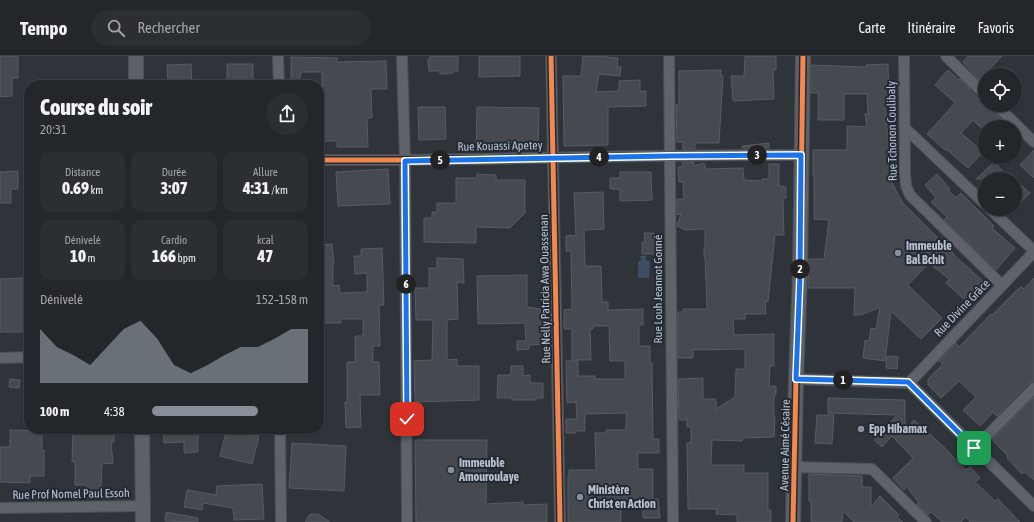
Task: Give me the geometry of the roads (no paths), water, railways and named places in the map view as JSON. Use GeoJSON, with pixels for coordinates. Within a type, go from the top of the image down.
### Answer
{"type":"FeatureCollection","features":[{"type":"Feature","properties":{"kind":"street"},"geometry":{"type":"LineString","coordinates":[[136,56],[136,80]]}},
{"type":"Feature","properties":{"kind":"street"},"geometry":{"type":"LineString","coordinates":[[278,56],[278,80]]}},
{"type":"Feature","properties":{"kind":"street"},"geometry":{"type":"LineString","coordinates":[[402,56],[405,161],[407,522]]}},
{"type":"Feature","properties":{"kind":"street","name":"Rue Nelly Patricia Awa Ouassenan"},"geometry":{"type":"LineString","coordinates":[[551,56],[560,522]]}},
{"type":"Feature","properties":{"kind":"street","name":"Rue Louh Jeannot Gonné"},"geometry":{"type":"LineString","coordinates":[[669,56],[673,522]]}},
{"type":"Feature","properties":{"kind":"street","name":"Avenue Aimé Césaire"},"geometry":{"type":"LineString","coordinates":[[794,522],[796,379],[800,275],[803,56]]}},
{"type":"Feature","properties":{"kind":"street","name":"Rue Tchonon Coulibaly"},"geometry":{"type":"LineString","coordinates":[[904,56],[906,186],[910,195],[1002,285]]}},
{"type":"Feature","properties":{"kind":"street"},"geometry":{"type":"LineString","coordinates":[[946,56],[978,87]]}},
{"type":"Feature","properties":{"kind":"street"},"geometry":{"type":"LineString","coordinates":[[1003,112],[1034,142]]}},
{"type":"Feature","properties":{"kind":"street"},"geometry":{"type":"LineString","coordinates":[[905,128],[978,197]]}},
{"type":"Feature","properties":{"kind":"street","name":"Rue Kouassi Apetey"},"geometry":{"type":"LineString","coordinates":[[324,160],[405,161],[801,155]]}},
{"type":"Feature","properties":{"kind":"street"},"geometry":{"type":"LineString","coordinates":[[997,216],[1034,252]]}},
{"type":"Feature","properties":{"kind":"street","name":"Rue Divine Grâce"},"geometry":{"type":"LineString","coordinates":[[908,382],[1034,252]]}},
{"type":"Feature","properties":{"kind":"street"},"geometry":{"type":"LineString","coordinates":[[0,358],[24,358]]}},
{"type":"Feature","properties":{"kind":"street"},"geometry":{"type":"LineString","coordinates":[[796,379],[908,382],[1034,506]]}},
{"type":"Feature","properties":{"kind":"street"},"geometry":{"type":"LineString","coordinates":[[974,448],[1034,388]]}},
{"type":"Feature","properties":{"kind":"street"},"geometry":{"type":"LineString","coordinates":[[142,434],[143,522]]}},
{"type":"Feature","properties":{"kind":"street"},"geometry":{"type":"LineString","coordinates":[[280,434],[281,522]]}},
{"type":"Feature","properties":{"kind":"street"},"geometry":{"type":"LineString","coordinates":[[794,467],[872,469],[926,522]]}},
{"type":"Feature","properties":{"kind":"street","name":"Rue Prof Nomel Paul Essoh"},"geometry":{"type":"LineString","coordinates":[[0,508],[142,506]]}},
{"type":"Feature","properties":{"kind":"water"},"geometry":{"type":"Polygon","coordinates":[[[640,256],[646,256],[646,260],[650,262],[649,278],[638,278],[638,262],[641,260],[640,256]]]}},
{"type":"Feature","properties":{"kind":"place","name":"Immeuble Bal Bchit"},"geometry":{"type":"Point","coordinates":[898,253]}},
{"type":"Feature","properties":{"kind":"place","name":"Epp Hibamax"},"geometry":{"type":"Point","coordinates":[861,429]}},
{"type":"Feature","properties":{"kind":"place","name":"Immeuble Amouroulaye"},"geometry":{"type":"Point","coordinates":[451,470]}},
{"type":"Feature","properties":{"kind":"place","name":"Ministère Christ en Action"},"geometry":{"type":"Point","coordinates":[580,497]}}]}
